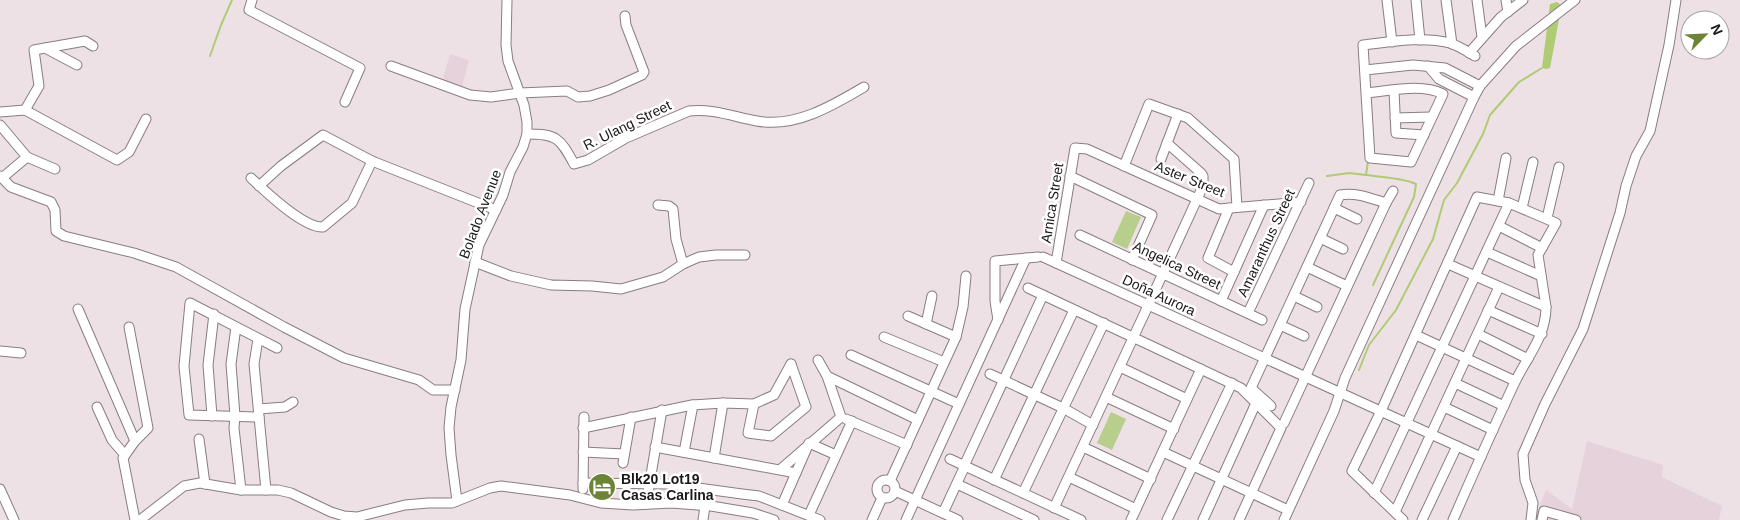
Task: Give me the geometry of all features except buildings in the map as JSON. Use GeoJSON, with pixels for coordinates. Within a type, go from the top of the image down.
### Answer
{"type":"FeatureCollection","features":[{"type":"Feature","properties":{"kind":"street"},"geometry":{"type":"LineString","coordinates":[[252,0],[249,10],[360,68],[345,102]]}},
{"type":"Feature","properties":{"kind":"street","name":"Bolado Avenue"},"geometry":{"type":"LineString","coordinates":[[457,501],[449,428],[451,407],[461,360],[465,309],[479,245],[496,210],[527,134],[527,122],[520,93],[508,61],[506,45],[507,0]]}},
{"type":"Feature","properties":{"kind":"street"},"geometry":{"type":"LineString","coordinates":[[1387,0],[1392,42]]}},
{"type":"Feature","properties":{"kind":"street"},"geometry":{"type":"LineString","coordinates":[[1416,0],[1420,40]]}},
{"type":"Feature","properties":{"kind":"street"},"geometry":{"type":"LineString","coordinates":[[1446,0],[1452,44]]}},
{"type":"Feature","properties":{"kind":"street"},"geometry":{"type":"LineString","coordinates":[[1477,0],[1482,37]]}},
{"type":"Feature","properties":{"kind":"street"},"geometry":{"type":"LineString","coordinates":[[1506,0],[1508,12]]}},
{"type":"Feature","properties":{"kind":"street"},"geometry":{"type":"LineString","coordinates":[[1366,93],[1434,90],[1443,94],[1411,162],[1370,158],[1363,45],[1420,40],[1452,44],[1472,55],[1482,37],[1523,0]]}},
{"type":"Feature","properties":{"kind":"street"},"geometry":{"type":"LineString","coordinates":[[1284,520],[1334,411],[1345,378],[1480,86],[1516,46],[1575,0]]}},
{"type":"Feature","properties":{"kind":"street"},"geometry":{"type":"LineString","coordinates":[[1531,520],[1533,504],[1525,480],[1523,454],[1545,404],[1583,329],[1636,156],[1650,131],[1669,45],[1676,0]]}},
{"type":"Feature","properties":{"kind":"street"},"geometry":{"type":"LineString","coordinates":[[391,66],[470,95],[491,97],[520,93],[567,91],[578,97],[590,96],[610,90],[642,75],[644,72],[626,25],[625,16]]}},
{"type":"Feature","properties":{"kind":"street"},"geometry":{"type":"LineString","coordinates":[[25,110],[39,86],[34,50],[85,41],[93,46]]}},
{"type":"Feature","properties":{"kind":"street"},"geometry":{"type":"LineString","coordinates":[[45,48],[77,65]]}},
{"type":"Feature","properties":{"kind":"street"},"geometry":{"type":"LineString","coordinates":[[1365,70],[1413,65],[1445,68],[1480,86]]}},
{"type":"Feature","properties":{"kind":"street"},"geometry":{"type":"LineString","coordinates":[[1428,66],[1439,79],[1474,97]]}},
{"type":"Feature","properties":{"kind":"street"},"geometry":{"type":"LineString","coordinates":[[1452,86],[1458,76]]}},
{"type":"Feature","properties":{"kind":"street","name":"R. Ulang Street"},"geometry":{"type":"LineString","coordinates":[[527,134],[545,134],[558,140],[574,164],[588,160],[626,138],[689,111],[699,109],[759,122],[778,123],[831,107],[864,87]]}},
{"type":"Feature","properties":{"kind":"street"},"geometry":{"type":"LineString","coordinates":[[1394,91],[1396,133],[1424,135]]}},
{"type":"Feature","properties":{"kind":"street"},"geometry":{"type":"LineString","coordinates":[[1124,166],[1149,104],[1188,118],[1234,159],[1233,208],[1208,258],[1234,272]]}},
{"type":"Feature","properties":{"kind":"street"},"geometry":{"type":"LineString","coordinates":[[0,112],[25,110],[117,160],[129,152],[146,119]]}},
{"type":"Feature","properties":{"kind":"street"},"geometry":{"type":"LineString","coordinates":[[1161,158],[1178,114]]}},
{"type":"Feature","properties":{"kind":"street"},"geometry":{"type":"LineString","coordinates":[[1395,118],[1431,118]]}},
{"type":"Feature","properties":{"kind":"street"},"geometry":{"type":"LineString","coordinates":[[0,125],[27,157],[55,169]]}},
{"type":"Feature","properties":{"kind":"street"},"geometry":{"type":"LineString","coordinates":[[259,186],[281,166],[323,135],[372,161],[496,210]]}},
{"type":"Feature","properties":{"kind":"street"},"geometry":{"type":"LineString","coordinates":[[1054,508],[1203,186],[1203,176],[1167,143]]}},
{"type":"Feature","properties":{"kind":"street","name":"Aster Street"},"geometry":{"type":"LineString","coordinates":[[1075,148],[1087,149],[1219,209],[1301,202]]}},
{"type":"Feature","properties":{"kind":"street","name":"Arnica Street"},"geometry":{"type":"LineString","coordinates":[[1056,263],[1075,148]]}},
{"type":"Feature","properties":{"kind":"street"},"geometry":{"type":"LineString","coordinates":[[27,157],[1,177],[11,187],[51,202],[56,210],[56,231],[64,236],[134,253],[176,268],[344,358],[419,380],[433,390],[455,390]]}},
{"type":"Feature","properties":{"kind":"street"},"geometry":{"type":"LineString","coordinates":[[1498,200],[1506,158]]}},
{"type":"Feature","properties":{"kind":"street"},"geometry":{"type":"LineString","coordinates":[[251,178],[293,214],[317,228],[323,227],[352,203],[372,161]]}},
{"type":"Feature","properties":{"kind":"street"},"geometry":{"type":"LineString","coordinates":[[1522,208],[1533,162]]}},
{"type":"Feature","properties":{"kind":"street"},"geometry":{"type":"LineString","coordinates":[[1547,218],[1559,167]]}},
{"type":"Feature","properties":{"kind":"street"},"geometry":{"type":"LineString","coordinates":[[1070,176],[1152,215],[1132,260]]}},
{"type":"Feature","properties":{"kind":"street","name":"Amaranthus Street"},"geometry":{"type":"LineString","coordinates":[[1248,313],[1309,184]]}},
{"type":"Feature","properties":{"kind":"street"},"geometry":{"type":"LineString","coordinates":[[1284,422],[1386,202],[1393,191]]}},
{"type":"Feature","properties":{"kind":"street"},"geometry":{"type":"LineString","coordinates":[[1271,406],[1251,388],[1340,195],[1364,196],[1386,202]]}},
{"type":"Feature","properties":{"kind":"street"},"geometry":{"type":"LineString","coordinates":[[1403,520],[1352,471],[1416,335],[1477,197],[1509,203],[1556,223],[1538,256],[1546,307],[1542,334],[1515,381],[1453,520]]}},
{"type":"Feature","properties":{"kind":"street"},"geometry":{"type":"LineString","coordinates":[[1374,493],[1408,424],[1509,203]]}},
{"type":"Feature","properties":{"kind":"street"},"geometry":{"type":"LineString","coordinates":[[658,205],[668,206],[672,209],[676,239],[683,264]]}},
{"type":"Feature","properties":{"kind":"street"},"geometry":{"type":"LineString","coordinates":[[1221,300],[1264,205]]}},
{"type":"Feature","properties":{"kind":"street"},"geometry":{"type":"LineString","coordinates":[[1334,208],[1357,219]]}},
{"type":"Feature","properties":{"kind":"street"},"geometry":{"type":"LineString","coordinates":[[1499,226],[1542,248]]}},
{"type":"Feature","properties":{"kind":"street","name":"Angelica Street"},"geometry":{"type":"LineString","coordinates":[[1080,235],[1262,320]]}},
{"type":"Feature","properties":{"kind":"street"},"geometry":{"type":"LineString","coordinates":[[1320,238],[1343,249]]}},
{"type":"Feature","properties":{"kind":"street"},"geometry":{"type":"LineString","coordinates":[[1487,252],[1541,276]]}},
{"type":"Feature","properties":{"kind":"street"},"geometry":{"type":"LineString","coordinates":[[474,262],[510,276],[551,285],[621,289],[657,280],[683,264],[699,258],[716,255],[746,255]]}},
{"type":"Feature","properties":{"kind":"street","name":"Doña Aurora"},"geometry":{"type":"LineString","coordinates":[[1026,258],[1040,257],[1056,263],[1480,457]]}},
{"type":"Feature","properties":{"kind":"street"},"geometry":{"type":"LineString","coordinates":[[906,520],[998,320],[1026,258],[995,261],[995,301],[998,320]]}},
{"type":"Feature","properties":{"kind":"street"},"geometry":{"type":"LineString","coordinates":[[1448,264],[1546,307]]}},
{"type":"Feature","properties":{"kind":"street"},"geometry":{"type":"LineString","coordinates":[[1307,267],[1347,286]]}},
{"type":"Feature","properties":{"kind":"street"},"geometry":{"type":"LineString","coordinates":[[890,481],[956,337],[963,307],[966,276]]}},
{"type":"Feature","properties":{"kind":"street"},"geometry":{"type":"LineString","coordinates":[[1395,512],[1499,287]]}},
{"type":"Feature","properties":{"kind":"street"},"geometry":{"type":"LineString","coordinates":[[1028,288],[1232,383],[1241,388],[1281,428],[1239,520]]}},
{"type":"Feature","properties":{"kind":"street"},"geometry":{"type":"LineString","coordinates":[[940,515],[957,484],[1043,295]]}},
{"type":"Feature","properties":{"kind":"street"},"geometry":{"type":"LineString","coordinates":[[926,324],[932,296]]}},
{"type":"Feature","properties":{"kind":"street"},"geometry":{"type":"LineString","coordinates":[[1294,296],[1317,307]]}},
{"type":"Feature","properties":{"kind":"street"},"geometry":{"type":"LineString","coordinates":[[277,348],[190,303],[184,366],[189,415],[235,416],[285,407],[293,402]]}},
{"type":"Feature","properties":{"kind":"street"},"geometry":{"type":"LineString","coordinates":[[78,309],[136,441]]}},
{"type":"Feature","properties":{"kind":"street"},"geometry":{"type":"LineString","coordinates":[[994,480],[1074,310]]}},
{"type":"Feature","properties":{"kind":"street"},"geometry":{"type":"LineString","coordinates":[[1488,310],[1542,334]]}},
{"type":"Feature","properties":{"kind":"street"},"geometry":{"type":"LineString","coordinates":[[212,416],[208,365],[214,314]]}},
{"type":"Feature","properties":{"kind":"street"},"geometry":{"type":"LineString","coordinates":[[908,316],[956,337]]}},
{"type":"Feature","properties":{"kind":"street"},"geometry":{"type":"LineString","coordinates":[[1023,493],[1104,324]]}},
{"type":"Feature","properties":{"kind":"street"},"geometry":{"type":"LineString","coordinates":[[1280,325],[1304,336]]}},
{"type":"Feature","properties":{"kind":"street"},"geometry":{"type":"LineString","coordinates":[[129,327],[148,428],[124,458],[135,520]]}},
{"type":"Feature","properties":{"kind":"street"},"geometry":{"type":"LineString","coordinates":[[236,327],[231,364],[235,416],[234,428],[240,490]]}},
{"type":"Feature","properties":{"kind":"street"},"geometry":{"type":"LineString","coordinates":[[1478,334],[1528,359]]}},
{"type":"Feature","properties":{"kind":"street"},"geometry":{"type":"LineString","coordinates":[[1416,335],[1515,381]]}},
{"type":"Feature","properties":{"kind":"street"},"geometry":{"type":"LineString","coordinates":[[884,338],[944,362]]}},
{"type":"Feature","properties":{"kind":"street"},"geometry":{"type":"LineString","coordinates":[[258,339],[254,364],[266,490]]}},
{"type":"Feature","properties":{"kind":"street"},"geometry":{"type":"LineString","coordinates":[[0,351],[21,354]]}},
{"type":"Feature","properties":{"kind":"street"},"geometry":{"type":"LineString","coordinates":[[851,355],[959,404]]}},
{"type":"Feature","properties":{"kind":"street"},"geometry":{"type":"LineString","coordinates":[[818,360],[827,376],[841,417]]}},
{"type":"Feature","properties":{"kind":"street"},"geometry":{"type":"LineString","coordinates":[[754,404],[748,434],[772,436],[806,407],[791,364],[774,395]]}},
{"type":"Feature","properties":{"kind":"street"},"geometry":{"type":"LineString","coordinates":[[1120,367],[1188,400]]}},
{"type":"Feature","properties":{"kind":"street"},"geometry":{"type":"LineString","coordinates":[[1131,520],[1201,369]]}},
{"type":"Feature","properties":{"kind":"street"},"geometry":{"type":"LineString","coordinates":[[990,374],[1063,408],[1093,425]]}},
{"type":"Feature","properties":{"kind":"street"},"geometry":{"type":"LineString","coordinates":[[827,376],[918,420]]}},
{"type":"Feature","properties":{"kind":"street"},"geometry":{"type":"LineString","coordinates":[[584,428],[662,410],[693,405],[723,403],[754,404],[774,395],[796,378]]}},
{"type":"Feature","properties":{"kind":"street"},"geometry":{"type":"LineString","coordinates":[[1456,382],[1504,406]]}},
{"type":"Feature","properties":{"kind":"street"},"geometry":{"type":"LineString","coordinates":[[1167,520],[1232,383]]}},
{"type":"Feature","properties":{"kind":"street"},"geometry":{"type":"LineString","coordinates":[[1106,397],[1174,429]]}},
{"type":"Feature","properties":{"kind":"street"},"geometry":{"type":"LineString","coordinates":[[714,458],[723,403]]}},
{"type":"Feature","properties":{"kind":"street"},"geometry":{"type":"LineString","coordinates":[[1203,520],[1256,403]]}},
{"type":"Feature","properties":{"kind":"street"},"geometry":{"type":"LineString","coordinates":[[684,452],[693,405]]}},
{"type":"Feature","properties":{"kind":"street"},"geometry":{"type":"LineString","coordinates":[[97,407],[112,440],[126,455]]}},
{"type":"Feature","properties":{"kind":"street"},"geometry":{"type":"LineString","coordinates":[[1444,407],[1493,430]]}},
{"type":"Feature","properties":{"kind":"street"},"geometry":{"type":"LineString","coordinates":[[646,504],[662,410]]}},
{"type":"Feature","properties":{"kind":"street"},"geometry":{"type":"LineString","coordinates":[[584,417],[583,486],[649,484],[715,489],[759,496],[820,520]]}},
{"type":"Feature","properties":{"kind":"street"},"geometry":{"type":"LineString","coordinates":[[841,417],[907,445]]}},
{"type":"Feature","properties":{"kind":"street"},"geometry":{"type":"LineString","coordinates":[[781,469],[841,417]]}},
{"type":"Feature","properties":{"kind":"street"},"geometry":{"type":"LineString","coordinates":[[583,452],[624,459],[631,418]]}},
{"type":"Feature","properties":{"kind":"street"},"geometry":{"type":"LineString","coordinates":[[809,515],[852,421]]}},
{"type":"Feature","properties":{"kind":"street"},"geometry":{"type":"LineString","coordinates":[[199,439],[205,484]]}},
{"type":"Feature","properties":{"kind":"street"},"geometry":{"type":"LineString","coordinates":[[809,443],[836,455]]}},
{"type":"Feature","properties":{"kind":"street"},"geometry":{"type":"LineString","coordinates":[[782,505],[809,443]]}},
{"type":"Feature","properties":{"kind":"street"},"geometry":{"type":"LineString","coordinates":[[1422,520],[1457,446]]}},
{"type":"Feature","properties":{"kind":"street"},"geometry":{"type":"LineString","coordinates":[[655,447],[796,473]]}},
{"type":"Feature","properties":{"kind":"street"},"geometry":{"type":"LineString","coordinates":[[1083,447],[1150,479]]}},
{"type":"Feature","properties":{"kind":"street"},"geometry":{"type":"LineString","coordinates":[[1163,452],[1288,510]]}},
{"type":"Feature","properties":{"kind":"street"},"geometry":{"type":"LineString","coordinates":[[950,458],[964,468],[1081,520]]}},
{"type":"Feature","properties":{"kind":"street"},"geometry":{"type":"LineString","coordinates":[[1069,477],[1136,509]]}},
{"type":"Feature","properties":{"kind":"street"},"geometry":{"type":"LineString","coordinates":[[882,498],[878,493],[878,485],[885,480],[890,481],[895,491]]}},
{"type":"Feature","properties":{"kind":"street"},"geometry":{"type":"LineString","coordinates":[[140,520],[184,486],[200,483],[240,490],[278,490],[291,493],[331,512],[344,516],[358,517],[404,505],[428,502],[452,503],[490,488],[506,486],[570,495],[601,503],[671,503],[705,506],[753,513],[774,520]]}},
{"type":"Feature","properties":{"kind":"street"},"geometry":{"type":"LineString","coordinates":[[957,484],[1031,519]]}},
{"type":"Feature","properties":{"kind":"street"},"geometry":{"type":"LineString","coordinates":[[0,489],[14,520]]}},
{"type":"Feature","properties":{"kind":"street"},"geometry":{"type":"LineString","coordinates":[[895,491],[940,515],[958,520]]}},
{"type":"Feature","properties":{"kind":"street"},"geometry":{"type":"LineString","coordinates":[[882,498],[890,497],[895,491]]}},
{"type":"Feature","properties":{"kind":"street"},"geometry":{"type":"LineString","coordinates":[[872,520],[882,498]]}},
{"type":"Feature","properties":{"kind":"street"},"geometry":{"type":"LineString","coordinates":[[703,520],[705,506]]}},
{"type":"Feature","properties":{"kind":"street"},"geometry":{"type":"LineString","coordinates":[[1542,520],[1544,511],[1576,520]]}},
{"type":"Feature","properties":{"kind":"shaded area"},"geometry":{"type":"Polygon","coordinates":[[[1557,2],[1561,5],[1561,9],[1550,68],[1546,69],[1542,68],[1550,4],[1557,2]]]}},
{"type":"Feature","properties":{"kind":"shaded area"},"geometry":{"type":"Polygon","coordinates":[[[450,54],[469,60],[462,87],[442,82],[450,54]]]}},
{"type":"Feature","properties":{"kind":"shaded area"},"geometry":{"type":"Polygon","coordinates":[[[1126,211],[1141,217],[1127,249],[1112,242],[1126,211]]]}},
{"type":"Feature","properties":{"kind":"shaded area"},"geometry":{"type":"Polygon","coordinates":[[[1111,412],[1126,419],[1112,450],[1097,443],[1111,412]]]}},
{"type":"Feature","properties":{"kind":"shaded area"},"geometry":{"type":"Polygon","coordinates":[[[1587,441],[1663,465],[1662,477],[1722,506],[1719,520],[1534,520],[1546,490],[1572,509],[1587,441]]]}},
{"type":"Feature","properties":{"kind":"waterway"},"geometry":{"type":"LineString","coordinates":[[210,56],[232,0]]}},
{"type":"Feature","properties":{"kind":"waterway"},"geometry":{"type":"LineString","coordinates":[[1359,370],[1369,345],[1396,310],[1433,239],[1444,200],[1457,183],[1483,134],[1490,115],[1519,82],[1542,68]]}},
{"type":"Feature","properties":{"kind":"waterway"},"geometry":{"type":"LineString","coordinates":[[1368,161],[1366,175],[1399,179],[1416,184],[1414,197],[1373,285]]}},
{"type":"Feature","properties":{"kind":"waterway"},"geometry":{"type":"LineString","coordinates":[[1327,176],[1349,173],[1366,175]]}},
{"type":"Feature","properties":{"kind":"place","name":"Blk20 Lot19 Casas Carlina"},"geometry":{"type":"Point","coordinates":[602,487]}}]}
